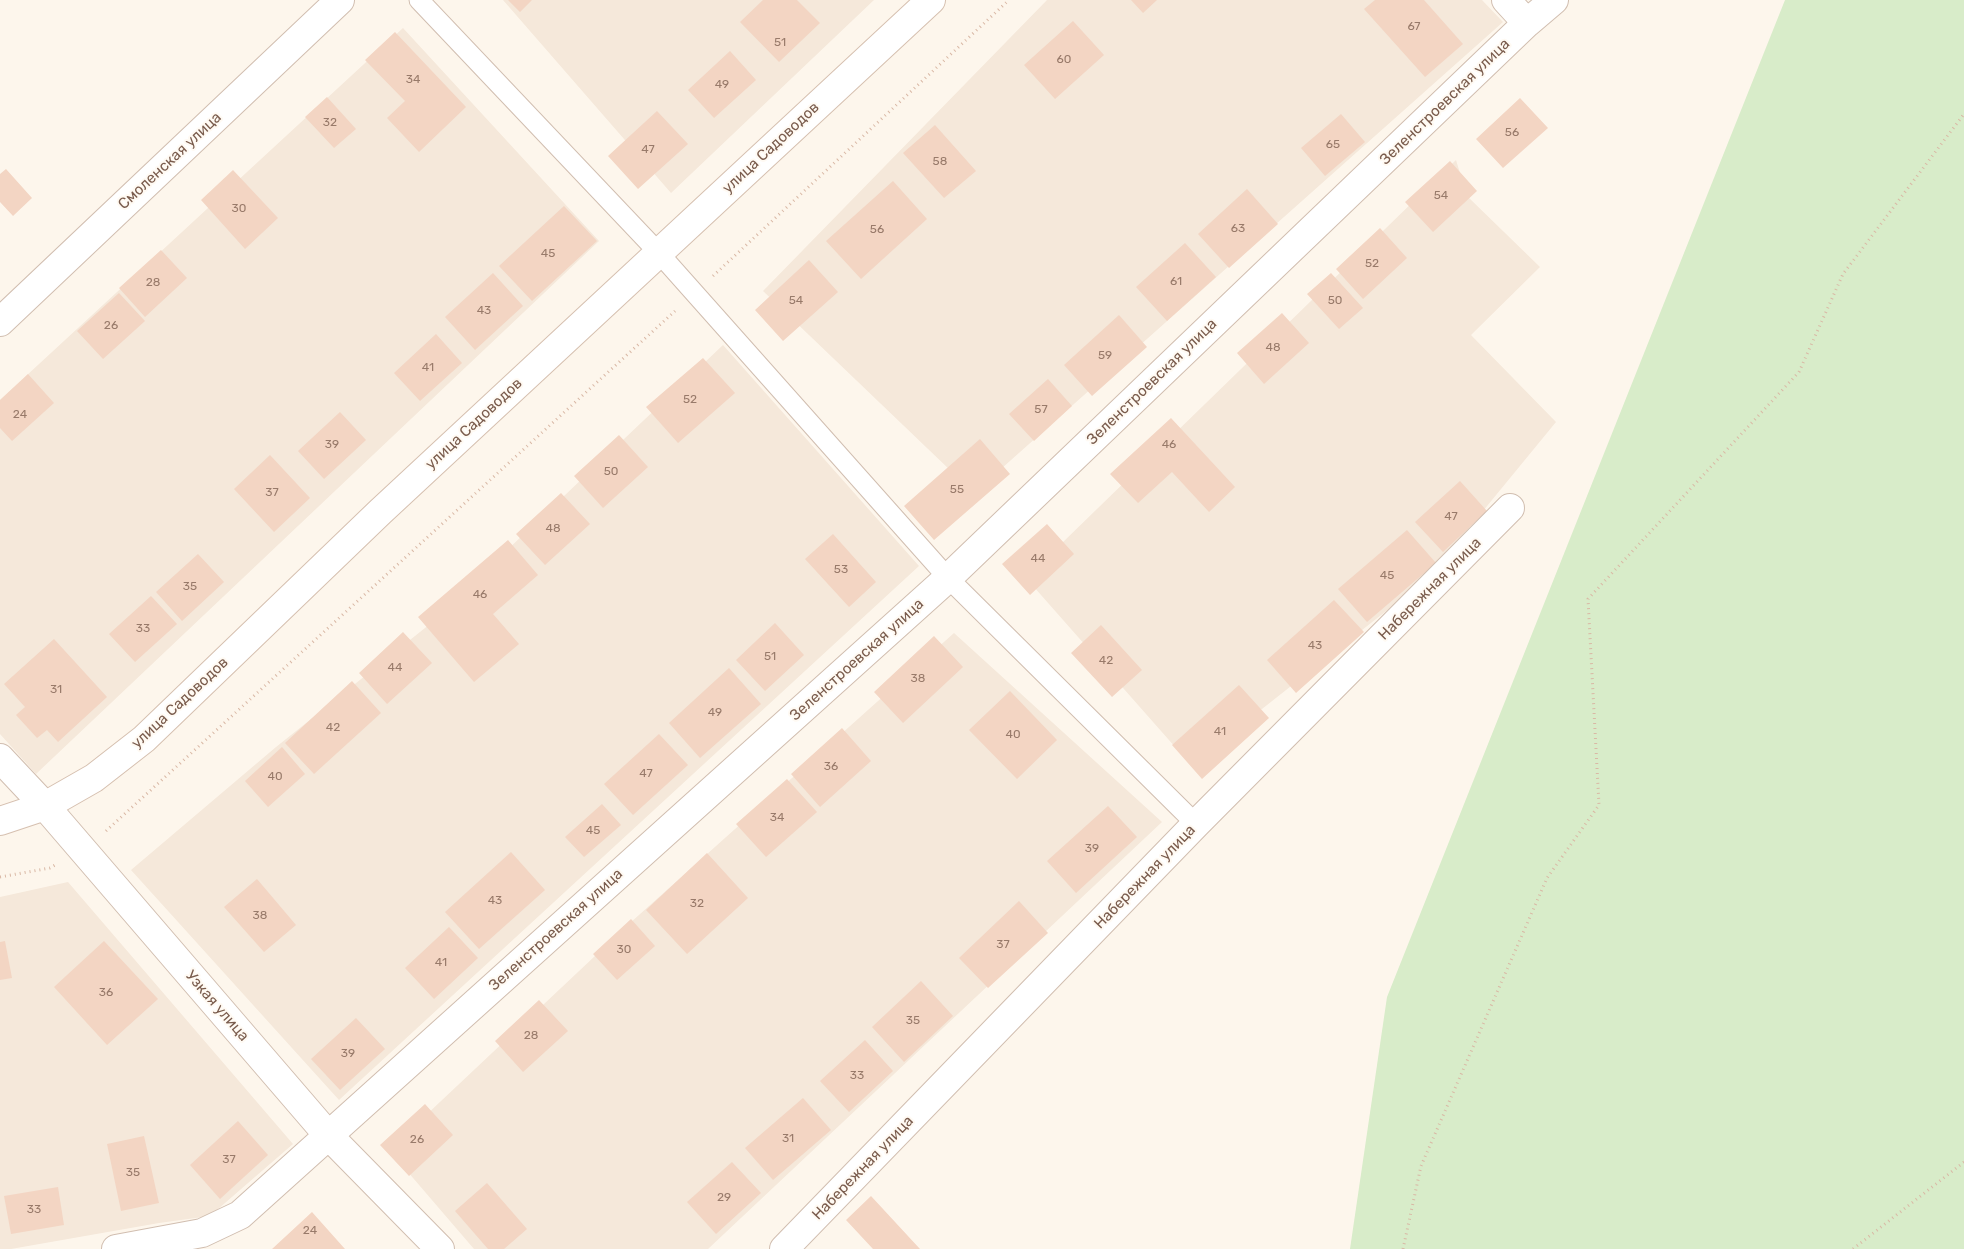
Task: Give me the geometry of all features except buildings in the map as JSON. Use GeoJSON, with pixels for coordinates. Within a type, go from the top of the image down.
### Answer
{"type":"FeatureCollection","features":[{"type":"Feature","properties":{"kind":"street","name":"Смоленская улица"},"geometry":{"type":"LineString","coordinates":[[0,322],[340,0]]}},
{"type":"Feature","properties":{"kind":"street","name":"улица Садоводов"},"geometry":{"type":"LineString","coordinates":[[0,821],[45,806],[94,778],[144,739],[380,512],[931,0]]}},
{"type":"Feature","properties":{"kind":"street"},"geometry":{"type":"LineString","coordinates":[[1506,0],[1527,23]]}},
{"type":"Feature","properties":{"kind":"street","name":"Зеленстроевская улица"},"geometry":{"type":"LineString","coordinates":[[116,1249],[202,1233],[240,1215],[948,578],[1527,23],[1554,0]]}},
{"type":"Feature","properties":{"kind":"street","name":"Набережная улица"},"geometry":{"type":"LineString","coordinates":[[784,1249],[1196,824],[1510,508]]}},
{"type":"Feature","properties":{"kind":"street","name":"Узкая улица"},"geometry":{"type":"LineString","coordinates":[[0,758],[45,806],[328,1135],[440,1249]]}},
{"type":"Feature","properties":{"kind":"lane"},"geometry":{"type":"LineString","coordinates":[[419,0],[658,252],[948,578],[1196,824]]}},
{"type":"Feature","properties":{"kind":"path"},"geometry":{"type":"LineString","coordinates":[[0,877],[50,868],[84,851],[694,293],[1010,0]]}},
{"type":"Feature","properties":{"kind":"path"},"geometry":{"type":"LineString","coordinates":[[1403,1249],[1421,1166],[1547,878],[1599,805],[1588,598],[1799,372],[1843,274],[1964,114]]}},
{"type":"Feature","properties":{"kind":"path"},"geometry":{"type":"LineString","coordinates":[[1853,1249],[1964,1162]]}},
{"type":"Feature","properties":{"kind":"shaded area"},"geometry":{"type":"Polygon","coordinates":[[[503,0],[874,0],[671,193],[503,0]]]}},
{"type":"Feature","properties":{"kind":"shaded area"},"geometry":{"type":"Polygon","coordinates":[[[1047,0],[1482,0],[1503,22],[974,493],[763,291],[1047,0]]]}},
{"type":"Feature","properties":{"kind":"shaded area"},"geometry":{"type":"Polygon","coordinates":[[[403,28],[599,241],[36,774],[0,734],[0,400],[403,28]]]}},
{"type":"Feature","properties":{"kind":"shaded area"},"geometry":{"type":"Polygon","coordinates":[[[1456,160],[1467,196],[1540,267],[1471,335],[1556,422],[1428,578],[1191,765],[1026,578],[1456,160]]]}},
{"type":"Feature","properties":{"kind":"shaded area"},"geometry":{"type":"Polygon","coordinates":[[[723,345],[919,566],[339,1100],[131,870],[276,747],[425,628],[723,345]]]}},
{"type":"Feature","properties":{"kind":"shaded area"},"geometry":{"type":"Polygon","coordinates":[[[954,633],[1162,822],[708,1249],[474,1249],[389,1150],[630,923],[954,633]]]}},
{"type":"Feature","properties":{"kind":"shaded area"},"geometry":{"type":"Polygon","coordinates":[[[68,882],[293,1144],[210,1216],[11,1249],[0,1249],[0,897],[68,882]]]}},
{"type":"Feature","properties":{"kind":"green space"},"geometry":{"type":"Polygon","coordinates":[[[1785,0],[1964,0],[1964,1249],[1350,1249],[1387,997],[1785,0]]]}}]}
